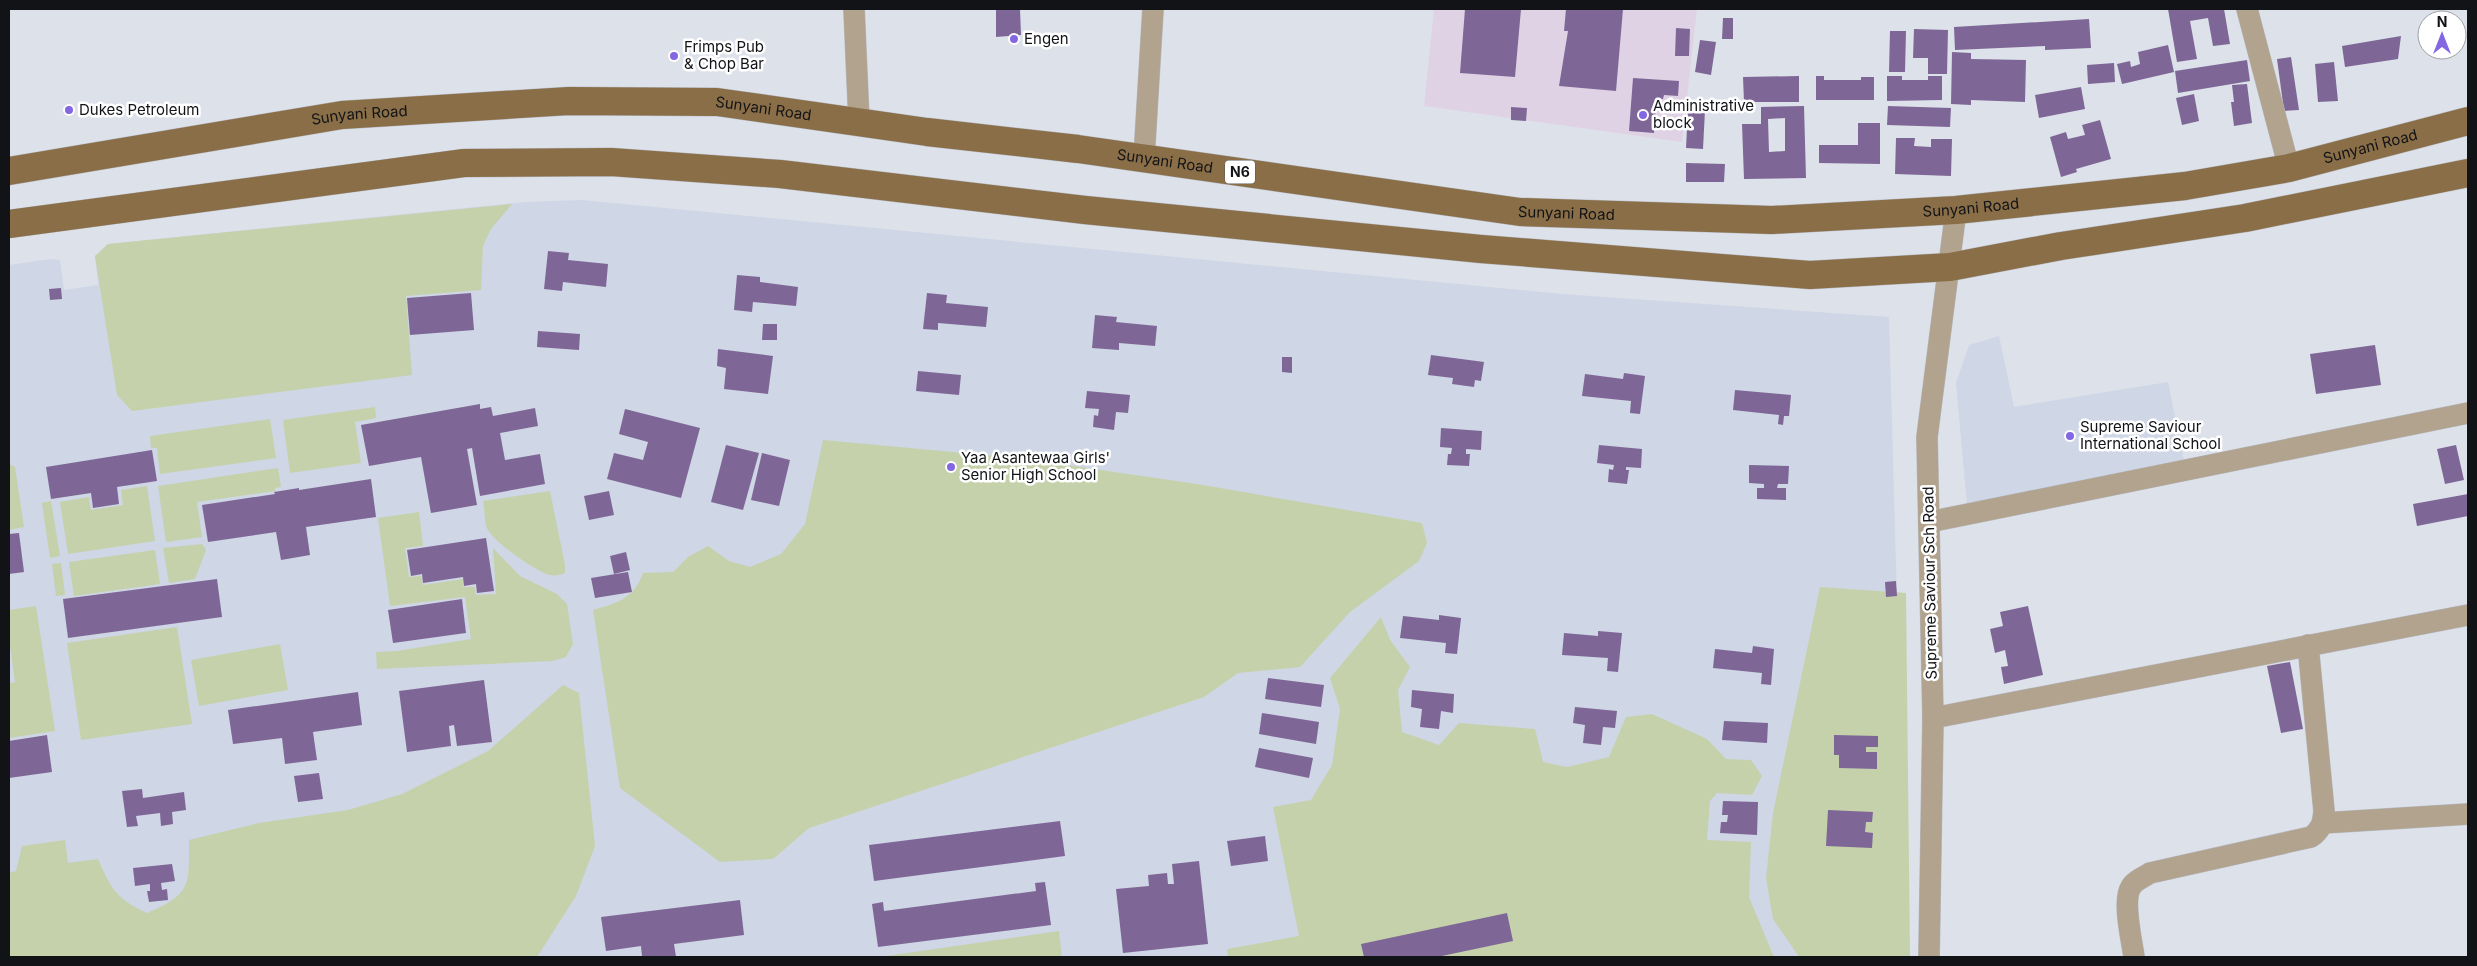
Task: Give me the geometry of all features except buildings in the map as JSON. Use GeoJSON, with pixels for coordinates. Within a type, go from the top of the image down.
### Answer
{"type":"FeatureCollection","features":[{"type":"Feature","properties":{"kind":"main road","name":"Sunyani Road"},"geometry":{"type":"LineString","coordinates":[[9,171],[342,115],[569,102],[718,102],[1144,158],[1520,212],[1772,220],[1956,210],[2185,186],[2289,168],[2468,121]]}},
{"type":"Feature","properties":{"kind":"main road"},"geometry":{"type":"LineString","coordinates":[[9,224],[464,163],[611,162],[780,174],[1115,213],[1481,249],[1801,275],[1950,267],[2061,246],[2245,218],[2468,173]]}},
{"type":"Feature","properties":{"kind":"street"},"geometry":{"type":"LineString","coordinates":[[854,9],[859,122]]}},
{"type":"Feature","properties":{"kind":"street"},"geometry":{"type":"LineString","coordinates":[[1144,158],[1153,9]]}},
{"type":"Feature","properties":{"kind":"street"},"geometry":{"type":"LineString","coordinates":[[2247,9],[2289,168]]}},
{"type":"Feature","properties":{"kind":"street","name":"Supreme Saviour Sch Road"},"geometry":{"type":"LineString","coordinates":[[1929,957],[1933,718],[1928,437],[1930,404],[1950,267],[1956,210]]}},
{"type":"Feature","properties":{"kind":"street"},"geometry":{"type":"LineString","coordinates":[[1929,522],[2468,413]]}},
{"type":"Feature","properties":{"kind":"street"},"geometry":{"type":"LineString","coordinates":[[1933,718],[2468,615]]}},
{"type":"Feature","properties":{"kind":"street"},"geometry":{"type":"LineString","coordinates":[[2134,957],[2128,915],[2128,896],[2131,887],[2139,880],[2150,873],[2311,837],[2319,831],[2323,823],[2324,811],[2308,645]]}},
{"type":"Feature","properties":{"kind":"street"},"geometry":{"type":"LineString","coordinates":[[2323,823],[2468,814]]}},
{"type":"Feature","properties":{"kind":"shaded area"},"geometry":{"type":"Polygon","coordinates":[[[1434,9],[1697,9],[1682,142],[1424,106],[1434,9]]]}},
{"type":"Feature","properties":{"kind":"shaded area","name":"Yaa Asantewaa Girls' Senior High School"},"geometry":{"type":"Polygon","coordinates":[[[582,200],[1562,294],[1889,317],[1907,957],[9,957],[9,265],[51,259],[60,260],[64,290],[98,285],[95,256],[108,244],[525,202],[582,200]]]}},
{"type":"Feature","properties":{"kind":"shaded area","name":"Supreme Saviour International School"},"geometry":{"type":"Polygon","coordinates":[[[1999,336],[2014,407],[2168,382],[2185,466],[1967,505],[1956,383],[1969,345],[1999,336]]]}},
{"type":"Feature","properties":{"kind":"green space"},"geometry":{"type":"Polygon","coordinates":[[[512,204],[491,229],[483,246],[481,290],[406,296],[412,375],[132,411],[117,395],[95,256],[108,244],[512,204]]]}},
{"type":"Feature","properties":{"kind":"green space"},"geometry":{"type":"Polygon","coordinates":[[[375,407],[376,418],[355,422],[361,463],[290,473],[283,420],[375,407]]]}},
{"type":"Feature","properties":{"kind":"green space"},"geometry":{"type":"Polygon","coordinates":[[[270,419],[276,458],[160,474],[157,448],[151,448],[150,436],[270,419]]]}},
{"type":"Feature","properties":{"kind":"green space"},"geometry":{"type":"Polygon","coordinates":[[[823,440],[1018,458],[1197,484],[1422,523],[1427,543],[1419,561],[1350,612],[1300,667],[1238,673],[1204,697],[809,828],[773,859],[720,862],[620,788],[593,610],[624,599],[635,589],[643,573],[673,572],[688,557],[708,546],[729,561],[750,567],[781,554],[805,524],[823,440]]]}},
{"type":"Feature","properties":{"kind":"green space"},"geometry":{"type":"Polygon","coordinates":[[[9,464],[15,467],[24,527],[9,530],[9,464]]]}},
{"type":"Feature","properties":{"kind":"green space"},"geometry":{"type":"Polygon","coordinates":[[[278,468],[281,487],[275,488],[275,491],[197,502],[202,537],[166,542],[158,486],[278,468]]]}},
{"type":"Feature","properties":{"kind":"green space"},"geometry":{"type":"Polygon","coordinates":[[[147,486],[155,541],[68,554],[60,502],[89,497],[91,510],[123,505],[121,490],[147,486]]]}},
{"type":"Feature","properties":{"kind":"green space"},"geometry":{"type":"Polygon","coordinates":[[[550,491],[565,565],[565,573],[560,575],[546,574],[514,554],[491,534],[485,522],[483,501],[550,491]]]}},
{"type":"Feature","properties":{"kind":"green space"},"geometry":{"type":"Polygon","coordinates":[[[51,501],[60,556],[50,558],[42,503],[51,501]]]}},
{"type":"Feature","properties":{"kind":"green space"},"geometry":{"type":"Polygon","coordinates":[[[419,512],[423,546],[405,548],[409,577],[421,576],[423,585],[463,579],[463,587],[475,587],[476,595],[496,594],[493,548],[520,576],[557,594],[567,604],[573,644],[566,657],[552,661],[377,669],[376,652],[397,651],[471,639],[465,597],[390,606],[378,518],[419,512]]]}},
{"type":"Feature","properties":{"kind":"green space"},"geometry":{"type":"Polygon","coordinates":[[[202,544],[206,550],[195,579],[169,583],[163,548],[202,544]]]}},
{"type":"Feature","properties":{"kind":"green space"},"geometry":{"type":"Polygon","coordinates":[[[155,550],[160,584],[74,596],[69,562],[155,550]]]}},
{"type":"Feature","properties":{"kind":"green space"},"geometry":{"type":"Polygon","coordinates":[[[61,563],[65,595],[56,596],[52,564],[61,563]]]}},
{"type":"Feature","properties":{"kind":"green space"},"geometry":{"type":"Polygon","coordinates":[[[1820,587],[1906,593],[1910,957],[1799,957],[1773,919],[1766,878],[1773,813],[1820,587]]]}},
{"type":"Feature","properties":{"kind":"green space"},"geometry":{"type":"Polygon","coordinates":[[[36,606],[55,731],[9,738],[9,683],[15,682],[9,638],[9,610],[36,606]]]}},
{"type":"Feature","properties":{"kind":"green space"},"geometry":{"type":"Polygon","coordinates":[[[1381,617],[1390,640],[1410,667],[1398,690],[1402,732],[1439,745],[1459,723],[1535,729],[1543,762],[1567,767],[1609,757],[1626,717],[1652,714],[1707,739],[1726,759],[1751,760],[1762,776],[1752,795],[1717,793],[1710,801],[1707,840],[1751,842],[1749,897],[1774,957],[1228,957],[1227,949],[1299,936],[1273,807],[1311,800],[1332,765],[1340,709],[1330,678],[1381,617]]]}},
{"type":"Feature","properties":{"kind":"green space"},"geometry":{"type":"Polygon","coordinates":[[[177,627],[192,724],[81,740],[67,643],[177,627]]]}},
{"type":"Feature","properties":{"kind":"green space"},"geometry":{"type":"Polygon","coordinates":[[[280,644],[288,690],[199,706],[191,660],[280,644]]]}},
{"type":"Feature","properties":{"kind":"green space"},"geometry":{"type":"Polygon","coordinates":[[[563,685],[579,693],[595,846],[576,896],[537,957],[9,957],[9,873],[16,871],[22,846],[65,840],[68,863],[98,859],[106,877],[121,898],[147,913],[173,900],[185,886],[189,868],[189,840],[259,823],[348,810],[402,794],[488,751],[563,685]]]}},
{"type":"Feature","properties":{"kind":"green space"},"geometry":{"type":"Polygon","coordinates":[[[1059,931],[1062,957],[879,957],[1059,931]]]}},
{"type":"Feature","properties":{"kind":"place","name":"Engen"},"geometry":{"type":"Point","coordinates":[1014,39]}},
{"type":"Feature","properties":{"kind":"place","name":"Frimps Pub & Chop Bar"},"geometry":{"type":"Point","coordinates":[674,56]}},
{"type":"Feature","properties":{"kind":"place","name":"Dukes Petroleum"},"geometry":{"type":"Point","coordinates":[69,110]}},
{"type":"Feature","properties":{"kind":"place","name":"Administrative block"},"geometry":{"type":"Point","coordinates":[1643,115]}},
{"type":"Feature","properties":{"kind":"place","name":"Supreme Saviour International School"},"geometry":{"type":"Point","coordinates":[2070,436]}},
{"type":"Feature","properties":{"kind":"place","name":"Yaa Asantewaa Girls' Senior High School"},"geometry":{"type":"Point","coordinates":[951,467]}}]}
